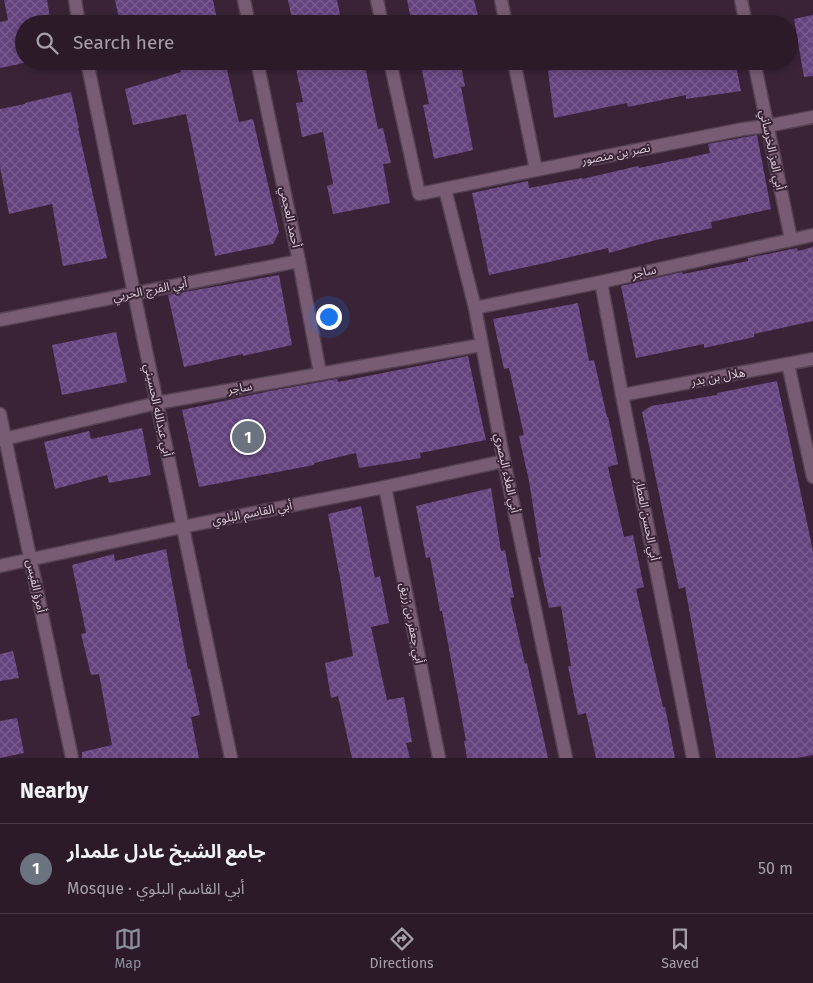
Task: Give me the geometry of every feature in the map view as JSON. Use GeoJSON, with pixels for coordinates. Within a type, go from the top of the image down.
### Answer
{"type":"FeatureCollection","features":[{"type":"Feature","properties":{"kind":"street"},"geometry":{"type":"LineString","coordinates":[[75,0],[78,15]]}},
{"type":"Feature","properties":{"kind":"street"},"geometry":{"type":"LineString","coordinates":[[244,0],[247,15]]}},
{"type":"Feature","properties":{"kind":"street"},"geometry":{"type":"LineString","coordinates":[[377,0],[380,15]]}},
{"type":"Feature","properties":{"kind":"street"},"geometry":{"type":"LineString","coordinates":[[501,0],[504,15]]}},
{"type":"Feature","properties":{"kind":"street"},"geometry":{"type":"LineString","coordinates":[[741,0],[744,15]]}},
{"type":"Feature","properties":{"kind":"street","name":"أبي عبدالله الحسيني"},"geometry":{"type":"LineString","coordinates":[[89,70],[231,758]]}},
{"type":"Feature","properties":{"kind":"street","name":"أحمد العجمي"},"geometry":{"type":"LineString","coordinates":[[259,70],[299,261],[320,373]]}},
{"type":"Feature","properties":{"kind":"street","name":"نصر بن منصور"},"geometry":{"type":"LineString","coordinates":[[392,70],[419,194],[743,129],[813,117]]}},
{"type":"Feature","properties":{"kind":"street"},"geometry":{"type":"LineString","coordinates":[[516,70],[536,170]]}},
{"type":"Feature","properties":{"kind":"street","name":"أبي العز الخرساني"},"geometry":{"type":"LineString","coordinates":[[756,70],[791,239]]}},
{"type":"Feature","properties":{"kind":"street","name":"أبي العلاء البصري"},"geometry":{"type":"LineString","coordinates":[[445,189],[474,308],[566,758]]}},
{"type":"Feature","properties":{"kind":"street","name":"ساجر"},"geometry":{"type":"LineString","coordinates":[[474,308],[813,235]]}},
{"type":"Feature","properties":{"kind":"street","name":"أبي الفرج الحربي"},"geometry":{"type":"LineString","coordinates":[[0,320],[299,261]]}},
{"type":"Feature","properties":{"kind":"street","name":"أبي الحسن العطار"},"geometry":{"type":"LineString","coordinates":[[601,282],[693,758]]}},
{"type":"Feature","properties":{"kind":"street","name":"ساجر"},"geometry":{"type":"LineString","coordinates":[[2,439],[157,403],[481,345]]}},
{"type":"Feature","properties":{"kind":"street","name":"هلال بن بدر"},"geometry":{"type":"LineString","coordinates":[[622,395],[813,359]]}},
{"type":"Feature","properties":{"kind":"street"},"geometry":{"type":"LineString","coordinates":[[788,364],[813,477]]}},
{"type":"Feature","properties":{"kind":"street","name":"أمرؤ القيس"},"geometry":{"type":"LineString","coordinates":[[0,414],[2,439],[72,758]]}},
{"type":"Feature","properties":{"kind":"street","name":"أبي القاسم البلوي"},"geometry":{"type":"LineString","coordinates":[[0,566],[182,527],[384,488],[504,461]]}},
{"type":"Feature","properties":{"kind":"street","name":"أبي جعفر بن زريق"},"geometry":{"type":"LineString","coordinates":[[384,488],[439,758]]}},
{"type":"Feature","properties":{"kind":"building"},"geometry":{"type":"Polygon","coordinates":[[[4,0],[47,0],[50,15],[15,15],[15,65],[0,68],[0,22],[8,20],[4,0]]]}},
{"type":"Feature","properties":{"kind":"building"},"geometry":{"type":"Polygon","coordinates":[[[115,0],[213,0],[216,15],[118,15],[115,0]]]}},
{"type":"Feature","properties":{"kind":"building"},"geometry":{"type":"Polygon","coordinates":[[[288,0],[337,0],[340,15],[291,15],[288,0]]]}},
{"type":"Feature","properties":{"kind":"building"},"geometry":{"type":"Polygon","coordinates":[[[407,0],[474,0],[478,15],[410,15],[407,0]]]}},
{"type":"Feature","properties":{"kind":"building"},"geometry":{"type":"Polygon","coordinates":[[[813,15],[813,76],[804,77],[798,42],[798,18],[813,15]]]}},
{"type":"Feature","properties":{"kind":"building"},"geometry":{"type":"Polygon","coordinates":[[[181,70],[227,70],[239,122],[253,119],[279,232],[273,244],[215,256],[186,114],[133,125],[125,89],[181,72],[181,70]]]}},
{"type":"Feature","properties":{"kind":"building"},"geometry":{"type":"Polygon","coordinates":[[[296,70],[366,70],[378,129],[383,128],[391,163],[383,164],[390,203],[333,214],[327,186],[333,184],[323,132],[302,137],[296,103],[303,102],[296,70]]]}},
{"type":"Feature","properties":{"kind":"building"},"geometry":{"type":"Polygon","coordinates":[[[422,70],[462,70],[465,86],[461,87],[473,150],[434,159],[423,105],[429,104],[422,70]]]}},
{"type":"Feature","properties":{"kind":"building"},"geometry":{"type":"Polygon","coordinates":[[[737,70],[741,91],[686,99],[686,95],[628,107],[627,103],[554,118],[548,71],[737,70]]]}},
{"type":"Feature","properties":{"kind":"building"},"geometry":{"type":"Polygon","coordinates":[[[71,92],[107,258],[63,266],[52,204],[9,214],[0,167],[0,109],[71,92]]]}},
{"type":"Feature","properties":{"kind":"building"},"geometry":{"type":"Polygon","coordinates":[[[757,135],[771,209],[711,222],[712,228],[656,240],[609,253],[608,248],[489,275],[472,193],[528,181],[529,188],[582,179],[638,166],[639,168],[710,153],[708,144],[757,135]]]}},
{"type":"Feature","properties":{"kind":"building"},"geometry":{"type":"Polygon","coordinates":[[[813,247],[813,321],[754,334],[754,337],[704,348],[704,344],[636,358],[621,286],[682,272],[683,274],[748,261],[748,258],[797,248],[798,251],[813,247]]]}},
{"type":"Feature","properties":{"kind":"building"},"geometry":{"type":"Polygon","coordinates":[[[279,275],[292,345],[184,367],[168,295],[279,275]]]}},
{"type":"Feature","properties":{"kind":"building"},"geometry":{"type":"Polygon","coordinates":[[[578,303],[589,361],[594,360],[608,417],[618,464],[608,467],[624,537],[633,535],[644,587],[636,589],[663,707],[665,707],[675,758],[596,758],[586,713],[578,715],[568,666],[571,666],[561,606],[549,608],[538,557],[541,557],[529,481],[519,436],[524,435],[509,368],[504,369],[493,319],[578,303]]]}},
{"type":"Feature","properties":{"kind":"building"},"geometry":{"type":"Polygon","coordinates":[[[116,332],[127,382],[62,395],[52,345],[116,332]]]}},
{"type":"Feature","properties":{"kind":"building"},"geometry":{"type":"Polygon","coordinates":[[[468,356],[486,440],[420,453],[421,458],[359,468],[356,453],[314,463],[314,465],[199,487],[182,410],[270,391],[337,379],[338,382],[468,356]]]}},
{"type":"Feature","properties":{"kind":"building"},"geometry":{"type":"Polygon","coordinates":[[[777,381],[813,551],[813,755],[797,758],[716,758],[685,587],[679,589],[642,412],[651,406],[717,395],[717,393],[777,381]]]}},
{"type":"Feature","properties":{"kind":"building"},"geometry":{"type":"Polygon","coordinates":[[[142,428],[151,475],[109,483],[107,475],[55,489],[44,442],[89,431],[91,439],[142,428]]]}},
{"type":"Feature","properties":{"kind":"building"},"geometry":{"type":"Polygon","coordinates":[[[491,488],[501,551],[505,550],[514,597],[510,598],[525,664],[527,663],[548,758],[467,758],[464,741],[466,741],[442,611],[440,611],[430,557],[426,558],[416,506],[491,488]]]}},
{"type":"Feature","properties":{"kind":"building"},"geometry":{"type":"Polygon","coordinates":[[[361,506],[375,578],[380,576],[389,623],[371,627],[387,700],[404,697],[412,742],[406,743],[410,758],[352,758],[338,696],[331,698],[325,663],[353,656],[328,514],[361,506]]]}},
{"type":"Feature","properties":{"kind":"building"},"geometry":{"type":"Polygon","coordinates":[[[166,549],[188,669],[190,669],[200,715],[191,717],[199,758],[82,758],[82,752],[112,745],[99,674],[91,675],[81,634],[86,633],[72,565],[114,554],[115,561],[166,549]]]}},
{"type":"Feature","properties":{"kind":"building"},"geometry":{"type":"Polygon","coordinates":[[[13,651],[19,678],[0,681],[0,654],[13,651]]]}},
{"type":"Feature","properties":{"kind":"building"},"geometry":{"type":"Polygon","coordinates":[[[17,718],[24,753],[0,758],[0,721],[17,718]]]}},
{"type":"Feature","properties":{"kind":"place","name":"جامع الشيخ عادل علمدار"},"geometry":{"type":"Point","coordinates":[248,437]}}]}
